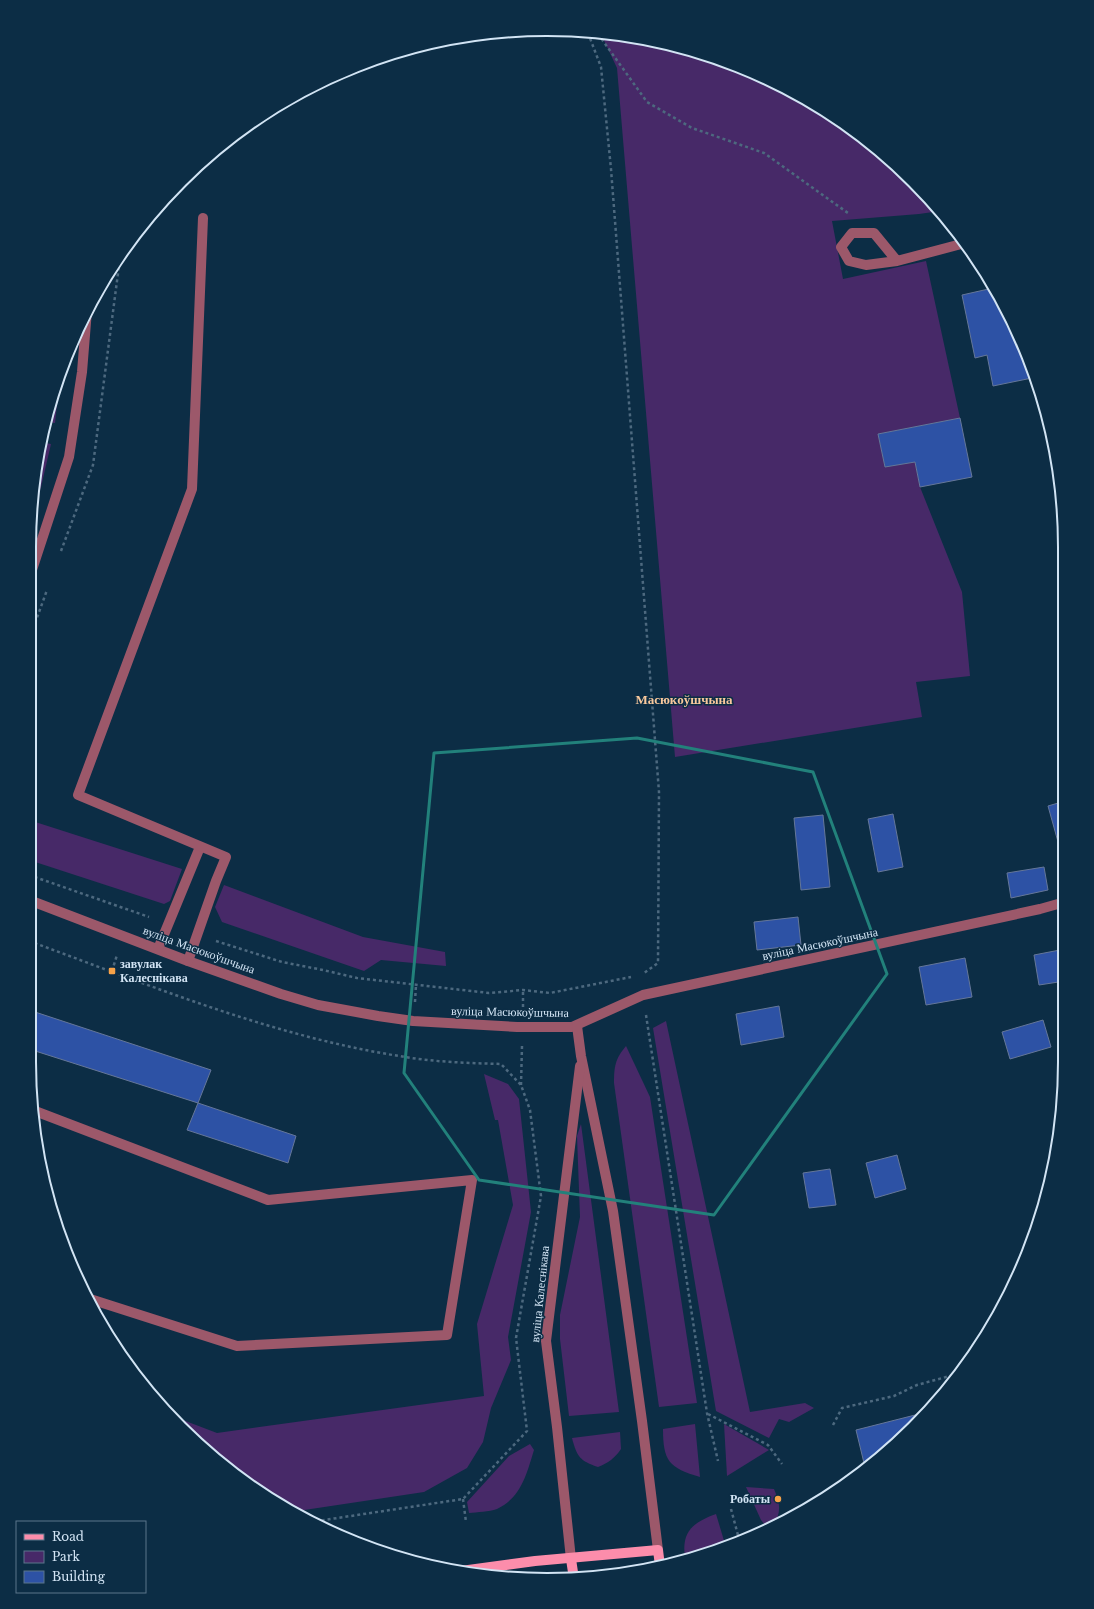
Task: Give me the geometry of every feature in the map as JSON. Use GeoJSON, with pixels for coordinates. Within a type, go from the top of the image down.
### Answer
{"type":"FeatureCollection","features":[{"type":"Feature","properties":{"kind":"main road"},"geometry":{"type":"LineString","coordinates":[[478,1569],[535,1561],[658,1550]]}},
{"type":"Feature","properties":{"kind":"main road","name":"вуліца Калеснікава"},"geometry":{"type":"LineString","coordinates":[[658,1550],[659,1560]]}},
{"type":"Feature","properties":{"kind":"main road","name":"вуліца Калеснікава"},"geometry":{"type":"LineString","coordinates":[[571,1558],[573,1572]]}},
{"type":"Feature","properties":{"kind":"street"},"geometry":{"type":"LineString","coordinates":[[188,961],[213,887],[226,857],[78,795],[192,489],[202,218]]}},
{"type":"Feature","properties":{"kind":"street"},"geometry":{"type":"LineString","coordinates":[[896,261],[874,233],[852,233],[841,247],[849,261],[866,265],[896,261],[959,245]]}},
{"type":"Feature","properties":{"kind":"street"},"geometry":{"type":"LineString","coordinates":[[36,558],[69,457],[82,372],[86,328]]}},
{"type":"Feature","properties":{"kind":"street"},"geometry":{"type":"LineString","coordinates":[[158,949],[200,847]]}},
{"type":"Feature","properties":{"kind":"street","name":"вуліца Масюкоўшчына"},"geometry":{"type":"LineString","coordinates":[[36,903],[188,961],[281,994],[318,1005],[413,1021],[517,1027],[577,1026],[643,995],[994,919],[1058,904]]}},
{"type":"Feature","properties":{"kind":"street","name":"вуліца Калеснікава"},"geometry":{"type":"LineString","coordinates":[[577,1026],[581,1056],[613,1211],[658,1550]]}},
{"type":"Feature","properties":{"kind":"street","name":"вуліца Калеснікава"},"geometry":{"type":"LineString","coordinates":[[571,1558],[546,1341],[581,1056]]}},
{"type":"Feature","properties":{"kind":"street"},"geometry":{"type":"LineString","coordinates":[[39,1112],[268,1200],[472,1180],[447,1335],[236,1346],[96,1301]]}},
{"type":"Feature","properties":{"kind":"path"},"geometry":{"type":"LineString","coordinates":[[357,978],[490,993],[523,990],[550,994],[641,974],[658,963],[659,792],[610,161],[601,67],[590,38]]}},
{"type":"Feature","properties":{"kind":"path"},"geometry":{"type":"LineString","coordinates":[[602,39],[648,102],[692,128],[764,153],[874,233]]}},
{"type":"Feature","properties":{"kind":"path"},"geometry":{"type":"LineString","coordinates":[[36,944],[177,994]]}},
{"type":"Feature","properties":{"kind":"path"},"geometry":{"type":"LineString","coordinates":[[641,974],[707,1413],[718,1461]]}},
{"type":"Feature","properties":{"kind":"path"},"geometry":{"type":"LineString","coordinates":[[833,1425],[842,1408],[894,1396],[917,1384],[950,1376]]}},
{"type":"Feature","properties":{"kind":"path"},"geometry":{"type":"LineString","coordinates":[[707,1413],[768,1445],[782,1464]]}},
{"type":"Feature","properties":{"kind":"path"},"geometry":{"type":"LineString","coordinates":[[322,1520],[462,1499],[466,1522]]}},
{"type":"Feature","properties":{"kind":"path"},"geometry":{"type":"LineString","coordinates":[[731,1509],[738,1536]]}},
{"type":"Feature","properties":{"kind":"highlighted area"},"geometry":{"type":"Polygon","coordinates":[[[637,738],[813,772],[887,974],[714,1215],[479,1180],[404,1073],[434,753],[637,738]]]}},
{"type":"Feature","properties":{"kind":"green space"},"geometry":{"type":"Polygon","coordinates":[[[603,39],[679,53],[743,75],[802,104],[831,122],[884,163],[933,212],[832,221],[843,279],[926,261],[960,418],[878,434],[885,467],[915,462],[920,487],[962,592],[970,676],[916,682],[922,717],[675,757],[617,68],[603,39]]]}},
{"type":"Feature","properties":{"kind":"green space"},"geometry":{"type":"Polygon","coordinates":[[[57,401],[55,423],[51,423],[57,401]]]}},
{"type":"Feature","properties":{"kind":"green space"},"geometry":{"type":"Polygon","coordinates":[[[47,443],[51,444],[39,493],[47,443]]]}},
{"type":"Feature","properties":{"kind":"green space"},"geometry":{"type":"Polygon","coordinates":[[[36,822],[182,869],[170,901],[164,904],[36,862],[36,822]]]}},
{"type":"Feature","properties":{"kind":"green space"},"geometry":{"type":"Polygon","coordinates":[[[224,885],[363,937],[445,952],[446,966],[381,960],[364,971],[222,922],[215,907],[224,885]]]}},
{"type":"Feature","properties":{"kind":"green space"},"geometry":{"type":"Polygon","coordinates":[[[666,1021],[750,1412],[805,1403],[814,1408],[789,1422],[779,1419],[769,1438],[716,1411],[653,1028],[666,1021]]]}},
{"type":"Feature","properties":{"kind":"green space"},"geometry":{"type":"Polygon","coordinates":[[[626,1046],[650,1097],[697,1403],[659,1407],[614,1083],[616,1063],[619,1055],[626,1046]]]}},
{"type":"Feature","properties":{"kind":"green space"},"geometry":{"type":"Polygon","coordinates":[[[484,1074],[508,1084],[519,1099],[531,1212],[508,1337],[511,1360],[491,1408],[483,1442],[467,1468],[424,1492],[302,1510],[291,1505],[236,1467],[210,1446],[183,1420],[217,1433],[484,1396],[477,1324],[513,1205],[498,1120],[495,1120],[484,1074]]]}},
{"type":"Feature","properties":{"kind":"green space"},"geometry":{"type":"Polygon","coordinates":[[[581,1124],[619,1412],[569,1416],[560,1339],[560,1315],[580,1217],[577,1136],[581,1124]]]}},
{"type":"Feature","properties":{"kind":"green space"},"geometry":{"type":"Polygon","coordinates":[[[695,1424],[700,1477],[681,1470],[670,1462],[664,1449],[663,1440],[663,1429],[695,1424]]]}},
{"type":"Feature","properties":{"kind":"green space"},"geometry":{"type":"Polygon","coordinates":[[[724,1424],[769,1450],[727,1476],[724,1424]]]}},
{"type":"Feature","properties":{"kind":"green space"},"geometry":{"type":"Polygon","coordinates":[[[620,1432],[621,1449],[611,1460],[598,1467],[587,1463],[580,1457],[572,1438],[620,1432]]]}},
{"type":"Feature","properties":{"kind":"green space"},"geometry":{"type":"Polygon","coordinates":[[[530,1444],[534,1450],[526,1476],[512,1498],[497,1509],[469,1513],[467,1502],[509,1456],[530,1444]]]}},
{"type":"Feature","properties":{"kind":"green space"},"geometry":{"type":"Polygon","coordinates":[[[746,1487],[774,1489],[779,1504],[778,1517],[764,1524],[746,1487]]]}},
{"type":"Feature","properties":{"kind":"green space"},"geometry":{"type":"Polygon","coordinates":[[[716,1514],[724,1541],[685,1554],[684,1548],[687,1534],[695,1524],[716,1514]]]}},
{"type":"Feature","properties":{"kind":"building"},"geometry":{"type":"Polygon","coordinates":[[[988,289],[1019,351],[1029,379],[993,386],[987,355],[975,358],[962,295],[988,289]]]}},
{"type":"Feature","properties":{"kind":"building"},"geometry":{"type":"Polygon","coordinates":[[[960,418],[972,477],[920,487],[915,462],[885,467],[878,434],[960,418]]]}},
{"type":"Feature","properties":{"kind":"building"},"geometry":{"type":"Polygon","coordinates":[[[1058,803],[1058,842],[1048,806],[1058,803]]]}},
{"type":"Feature","properties":{"kind":"building"},"geometry":{"type":"Polygon","coordinates":[[[893,814],[903,867],[878,872],[868,819],[893,814]]]}},
{"type":"Feature","properties":{"kind":"building"},"geometry":{"type":"Polygon","coordinates":[[[823,815],[830,887],[801,890],[794,818],[823,815]]]}},
{"type":"Feature","properties":{"kind":"building"},"geometry":{"type":"Polygon","coordinates":[[[1044,867],[1048,890],[1011,898],[1007,873],[1044,867]]]}},
{"type":"Feature","properties":{"kind":"building"},"geometry":{"type":"Polygon","coordinates":[[[798,917],[801,945],[757,950],[754,922],[798,917]]]}},
{"type":"Feature","properties":{"kind":"building"},"geometry":{"type":"Polygon","coordinates":[[[1058,950],[1058,982],[1039,985],[1034,955],[1058,950]]]}},
{"type":"Feature","properties":{"kind":"building"},"geometry":{"type":"Polygon","coordinates":[[[965,958],[972,997],[926,1005],[919,967],[965,958]]]}},
{"type":"Feature","properties":{"kind":"building"},"geometry":{"type":"Polygon","coordinates":[[[779,1006],[784,1037],[741,1045],[736,1014],[779,1006]]]}},
{"type":"Feature","properties":{"kind":"building"},"geometry":{"type":"Polygon","coordinates":[[[36,1012],[211,1070],[198,1103],[36,1051],[36,1012]]]}},
{"type":"Feature","properties":{"kind":"building"},"geometry":{"type":"Polygon","coordinates":[[[1043,1020],[1051,1047],[1010,1059],[1002,1032],[1043,1020]]]}},
{"type":"Feature","properties":{"kind":"building"},"geometry":{"type":"Polygon","coordinates":[[[198,1103],[296,1136],[288,1163],[187,1130],[198,1103]]]}},
{"type":"Feature","properties":{"kind":"building"},"geometry":{"type":"Polygon","coordinates":[[[897,1155],[906,1189],[875,1198],[866,1163],[897,1155]]]}},
{"type":"Feature","properties":{"kind":"building"},"geometry":{"type":"Polygon","coordinates":[[[830,1169],[836,1205],[809,1208],[803,1173],[830,1169]]]}},
{"type":"Feature","properties":{"kind":"building"},"geometry":{"type":"Polygon","coordinates":[[[916,1415],[884,1446],[864,1462],[856,1430],[916,1415]]]}},
{"type":"Feature","properties":{"kind":"place","name":"завулак Калеснікава"},"geometry":{"type":"Point","coordinates":[112,971]}},
{"type":"Feature","properties":{"kind":"place","name":"Робаты"},"geometry":{"type":"Point","coordinates":[778,1499]}},
{"type":"Feature","properties":{"kind":"district","name":"Масюкоўшчына"},"geometry":{"type":"Point","coordinates":[684,699]}}]}
